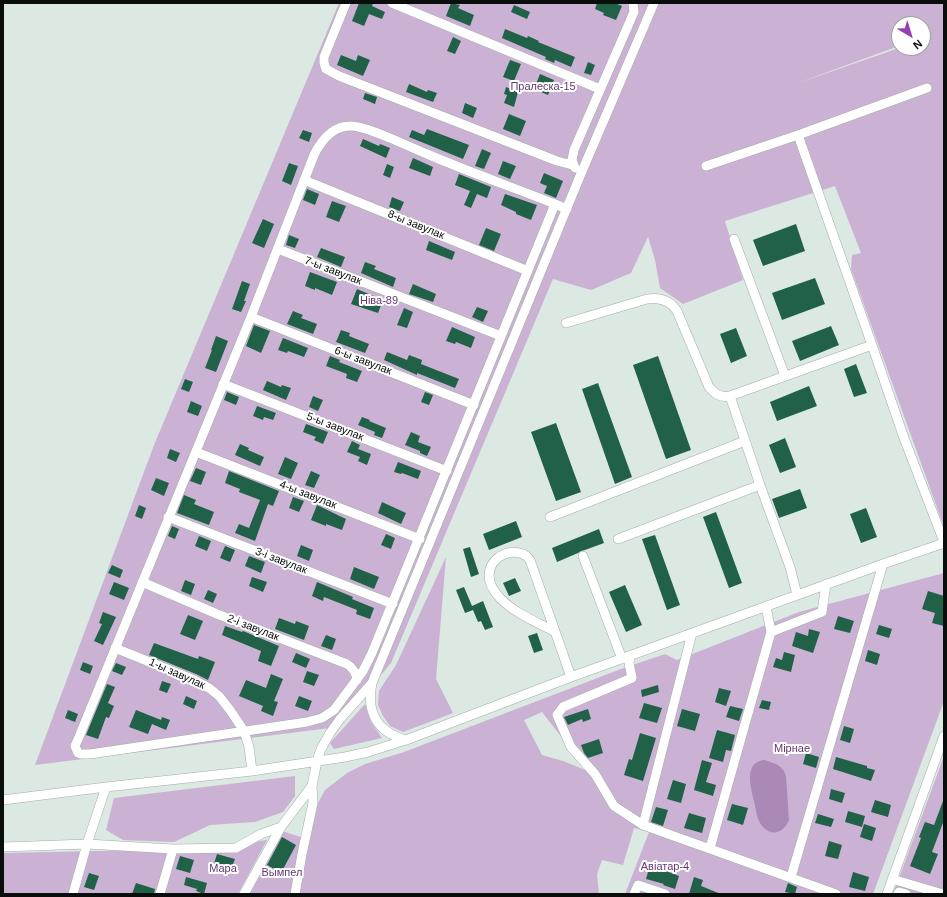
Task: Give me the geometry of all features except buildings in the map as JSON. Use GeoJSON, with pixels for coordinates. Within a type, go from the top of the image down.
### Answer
{"type":"FeatureCollection","features":[{"type":"Feature","properties":{"kind":"street"},"geometry":{"type":"LineString","coordinates":[[346,3],[324,57],[324,64],[329,71],[550,158],[572,164]]}},
{"type":"Feature","properties":{"kind":"street"},"geometry":{"type":"LineString","coordinates":[[392,3],[600,89]]}},
{"type":"Feature","properties":{"kind":"street"},"geometry":{"type":"LineString","coordinates":[[580,176],[572,164],[574,150],[634,12],[632,3]]}},
{"type":"Feature","properties":{"kind":"street"},"geometry":{"type":"LineString","coordinates":[[406,740],[398,738],[385,731],[374,718],[370,700],[372,683],[580,176],[654,3]]}},
{"type":"Feature","properties":{"kind":"street"},"geometry":{"type":"LineString","coordinates":[[706,166],[798,135],[927,88]]}},
{"type":"Feature","properties":{"kind":"street"},"geometry":{"type":"LineString","coordinates":[[555,204],[420,539],[368,663],[334,710],[322,718],[307,722],[90,754],[78,753],[75,746],[251,317],[314,155],[322,140],[334,131],[341,128],[348,126],[362,127],[429,155],[555,204],[567,209]]}},
{"type":"Feature","properties":{"kind":"street"},"geometry":{"type":"LineString","coordinates":[[3,800],[252,771],[344,757],[406,740],[571,677],[826,584],[944,543],[904,438],[798,135]]}},
{"type":"Feature","properties":{"kind":"street","name":"8-ы завулак"},"geometry":{"type":"LineString","coordinates":[[304,180],[528,271]]}},
{"type":"Feature","properties":{"kind":"street"},"geometry":{"type":"LineString","coordinates":[[734,239],[785,376]]}},
{"type":"Feature","properties":{"kind":"street","name":"7-ы завулак"},"geometry":{"type":"LineString","coordinates":[[278,249],[501,336]]}},
{"type":"Feature","properties":{"kind":"street"},"geometry":{"type":"LineString","coordinates":[[566,323],[647,299],[659,298],[670,302],[677,311],[709,387],[722,397],[730,396],[872,345]]}},
{"type":"Feature","properties":{"kind":"street","name":"6-ы завулак"},"geometry":{"type":"LineString","coordinates":[[251,317],[474,405]]}},
{"type":"Feature","properties":{"kind":"street","name":"5-ы завулак"},"geometry":{"type":"LineString","coordinates":[[223,384],[447,471]]}},
{"type":"Feature","properties":{"kind":"street"},"geometry":{"type":"LineString","coordinates":[[730,396],[790,567],[797,595]]}},
{"type":"Feature","properties":{"kind":"street"},"geometry":{"type":"LineString","coordinates":[[550,517],[745,441]]}},
{"type":"Feature","properties":{"kind":"street","name":"4-ы завулак"},"geometry":{"type":"LineString","coordinates":[[196,452],[420,539]]}},
{"type":"Feature","properties":{"kind":"street"},"geometry":{"type":"LineString","coordinates":[[618,539],[760,485]]}},
{"type":"Feature","properties":{"kind":"street","name":"3-і завулак"},"geometry":{"type":"LineString","coordinates":[[168,517],[393,604]]}},
{"type":"Feature","properties":{"kind":"street"},"geometry":{"type":"LineString","coordinates":[[555,632],[515,610],[499,597],[494,590],[489,575],[490,567],[494,561],[514,552],[528,556],[571,677]]}},
{"type":"Feature","properties":{"kind":"street"},"geometry":{"type":"LineString","coordinates":[[583,556],[629,663],[632,678],[563,708],[557,715],[571,747],[595,774],[614,806],[643,825],[836,894]]}},
{"type":"Feature","properties":{"kind":"street"},"geometry":{"type":"LineString","coordinates":[[791,877],[883,564]]}},
{"type":"Feature","properties":{"kind":"street","name":"2-і завулак"},"geometry":{"type":"LineString","coordinates":[[142,582],[217,614],[347,664],[352,667],[356,673],[357,680]]}},
{"type":"Feature","properties":{"kind":"street"},"geometry":{"type":"LineString","coordinates":[[772,632],[822,612],[826,584]]}},
{"type":"Feature","properties":{"kind":"street"},"geometry":{"type":"LineString","coordinates":[[710,848],[772,632],[766,606]]}},
{"type":"Feature","properties":{"kind":"street"},"geometry":{"type":"LineString","coordinates":[[643,825],[692,633]]}},
{"type":"Feature","properties":{"kind":"street","name":"1-ы завулак"},"geometry":{"type":"LineString","coordinates":[[115,648],[194,680],[209,688],[218,696],[230,710],[244,731],[250,753],[252,771]]}},
{"type":"Feature","properties":{"kind":"street"},"geometry":{"type":"LineString","coordinates":[[295,894],[302,854],[314,803],[312,786],[317,761],[335,726],[372,683]]}},
{"type":"Feature","properties":{"kind":"street"},"geometry":{"type":"LineString","coordinates":[[886,894],[944,736]]}},
{"type":"Feature","properties":{"kind":"street"},"geometry":{"type":"LineString","coordinates":[[244,894],[280,827],[312,786]]}},
{"type":"Feature","properties":{"kind":"street"},"geometry":{"type":"LineString","coordinates":[[73,894],[87,844],[106,787]]}},
{"type":"Feature","properties":{"kind":"street"},"geometry":{"type":"LineString","coordinates":[[3,847],[87,844],[173,849],[236,848],[261,834],[280,827]]}},
{"type":"Feature","properties":{"kind":"street"},"geometry":{"type":"LineString","coordinates":[[160,894],[173,849]]}},
{"type":"Feature","properties":{"kind":"street"},"geometry":{"type":"LineString","coordinates":[[892,879],[943,894]]}},
{"type":"Feature","properties":{"kind":"street"},"geometry":{"type":"LineString","coordinates":[[634,894],[638,885],[665,894]]}},
{"type":"Feature","properties":{"kind":"green space"},"geometry":{"type":"Polygon","coordinates":[[[339,3],[944,3],[944,527],[851,269],[852,255],[861,253],[835,186],[725,221],[743,280],[683,304],[660,288],[655,260],[648,237],[631,273],[591,290],[553,279],[391,663],[338,727],[35,765],[154,445],[339,3]]]}},
{"type":"Feature","properties":{"kind":"green space"},"geometry":{"type":"Polygon","coordinates":[[[446,557],[436,679],[453,713],[403,732],[390,726],[383,716],[378,705],[379,691],[396,665],[446,557]]]}},
{"type":"Feature","properties":{"kind":"green space"},"geometry":{"type":"Polygon","coordinates":[[[944,573],[944,701],[873,894],[625,894],[649,832],[634,828],[623,865],[602,860],[597,874],[599,894],[248,894],[282,831],[310,840],[318,803],[325,790],[347,773],[365,764],[404,752],[621,669],[665,654],[677,660],[799,612],[944,573]],[[542,712],[524,720],[542,755],[563,761],[588,771],[542,712]]]}},
{"type":"Feature","properties":{"kind":"green space"},"geometry":{"type":"Polygon","coordinates":[[[365,704],[371,722],[382,738],[334,749],[330,743],[365,704]]]}},
{"type":"Feature","properties":{"kind":"green space"},"geometry":{"type":"Polygon","coordinates":[[[944,756],[944,894],[893,894],[896,886],[944,756]]]}},
{"type":"Feature","properties":{"kind":"green space"},"geometry":{"type":"Polygon","coordinates":[[[295,776],[295,796],[283,812],[255,822],[210,825],[174,842],[123,840],[106,830],[114,798],[295,776]]]}},
{"type":"Feature","properties":{"kind":"green space","name":"Мара"},"geometry":{"type":"Polygon","coordinates":[[[267,840],[238,894],[3,894],[3,853],[191,849],[267,840]]]}},
{"type":"Feature","properties":{"kind":"shaded area"},"geometry":{"type":"Polygon","coordinates":[[[764,760],[775,763],[783,769],[786,776],[789,820],[782,830],[775,833],[767,830],[759,822],[750,783],[753,766],[757,762],[764,760]]]}},
{"type":"Feature","properties":{"kind":"park label","name":"Пралеска-15"},"geometry":{"type":"Point","coordinates":[543,87]}},
{"type":"Feature","properties":{"kind":"park label","name":"Ніва-89"},"geometry":{"type":"Point","coordinates":[379,301]}},
{"type":"Feature","properties":{"kind":"park label","name":"Мірнае"},"geometry":{"type":"Point","coordinates":[792,749]}},
{"type":"Feature","properties":{"kind":"park label","name":"Авіатар-4"},"geometry":{"type":"Point","coordinates":[665,867]}},
{"type":"Feature","properties":{"kind":"park label","name":"Вымпел"},"geometry":{"type":"Point","coordinates":[282,873]}}]}
